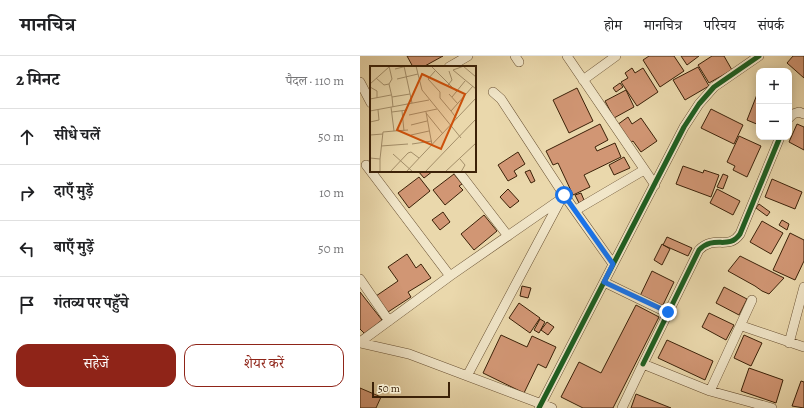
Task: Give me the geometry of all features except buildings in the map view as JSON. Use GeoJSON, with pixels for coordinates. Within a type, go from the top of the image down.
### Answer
{"type":"FeatureCollection","features":[{"type":"Feature","properties":{"kind":"street"},"geometry":{"type":"LineString","coordinates":[[451,66],[468,56]]}},
{"type":"Feature","properties":{"kind":"street"},"geometry":{"type":"LineString","coordinates":[[567,56],[655,185]]}},
{"type":"Feature","properties":{"kind":"street"},"geometry":{"type":"LineString","coordinates":[[583,80],[616,56]]}},
{"type":"Feature","properties":{"kind":"street"},"geometry":{"type":"LineString","coordinates":[[540,406],[684,127],[699,104],[714,87],[759,56]]}},
{"type":"Feature","properties":{"kind":"street"},"geometry":{"type":"LineString","coordinates":[[360,82],[370,101]]}},
{"type":"Feature","properties":{"kind":"street"},"geometry":{"type":"LineString","coordinates":[[493,92],[500,98],[562,197],[576,210],[613,264]]}},
{"type":"Feature","properties":{"kind":"street"},"geometry":{"type":"LineString","coordinates":[[792,115],[799,112],[804,114]]}},
{"type":"Feature","properties":{"kind":"street"},"geometry":{"type":"LineString","coordinates":[[622,408],[699,250],[705,244],[711,242],[728,243],[736,240],[740,234],[779,140]]}},
{"type":"Feature","properties":{"kind":"street"},"geometry":{"type":"LineString","coordinates":[[366,165],[370,170]]}},
{"type":"Feature","properties":{"kind":"street"},"geometry":{"type":"LineString","coordinates":[[576,210],[644,170]]}},
{"type":"Feature","properties":{"kind":"street"},"geometry":{"type":"LineString","coordinates":[[371,172],[450,276]]}},
{"type":"Feature","properties":{"kind":"street"},"geometry":{"type":"LineString","coordinates":[[459,172],[508,236]]}},
{"type":"Feature","properties":{"kind":"street"},"geometry":{"type":"LineString","coordinates":[[360,342],[562,197]]}},
{"type":"Feature","properties":{"kind":"street"},"geometry":{"type":"LineString","coordinates":[[467,376],[562,197]]}},
{"type":"Feature","properties":{"kind":"street"},"geometry":{"type":"LineString","coordinates":[[360,279],[389,321]]}},
{"type":"Feature","properties":{"kind":"street"},"geometry":{"type":"LineString","coordinates":[[604,282],[668,312]]}},
{"type":"Feature","properties":{"kind":"street"},"geometry":{"type":"LineString","coordinates":[[789,343],[804,287]]}},
{"type":"Feature","properties":{"kind":"street"},"geometry":{"type":"LineString","coordinates":[[710,391],[742,326],[752,300]]}},
{"type":"Feature","properties":{"kind":"street"},"geometry":{"type":"LineString","coordinates":[[742,326],[804,347]]}},
{"type":"Feature","properties":{"kind":"street"},"geometry":{"type":"LineString","coordinates":[[360,342],[409,354],[540,406],[552,408]]}},
{"type":"Feature","properties":{"kind":"street"},"geometry":{"type":"LineString","coordinates":[[643,364],[710,391],[772,408]]}},
{"type":"Feature","properties":{"kind":"cycle path"},"geometry":{"type":"LineString","coordinates":[[539,408],[684,127],[699,104],[714,87],[759,56]]}},
{"type":"Feature","properties":{"kind":"cycle path"},"geometry":{"type":"LineString","coordinates":[[643,364],[699,250],[710,243],[731,241],[740,234],[779,140]]}},
{"type":"Feature","properties":{"kind":"route"},"geometry":{"type":"LineString","coordinates":[[564,195],[613,264],[604,282],[668,312]]}}]}
